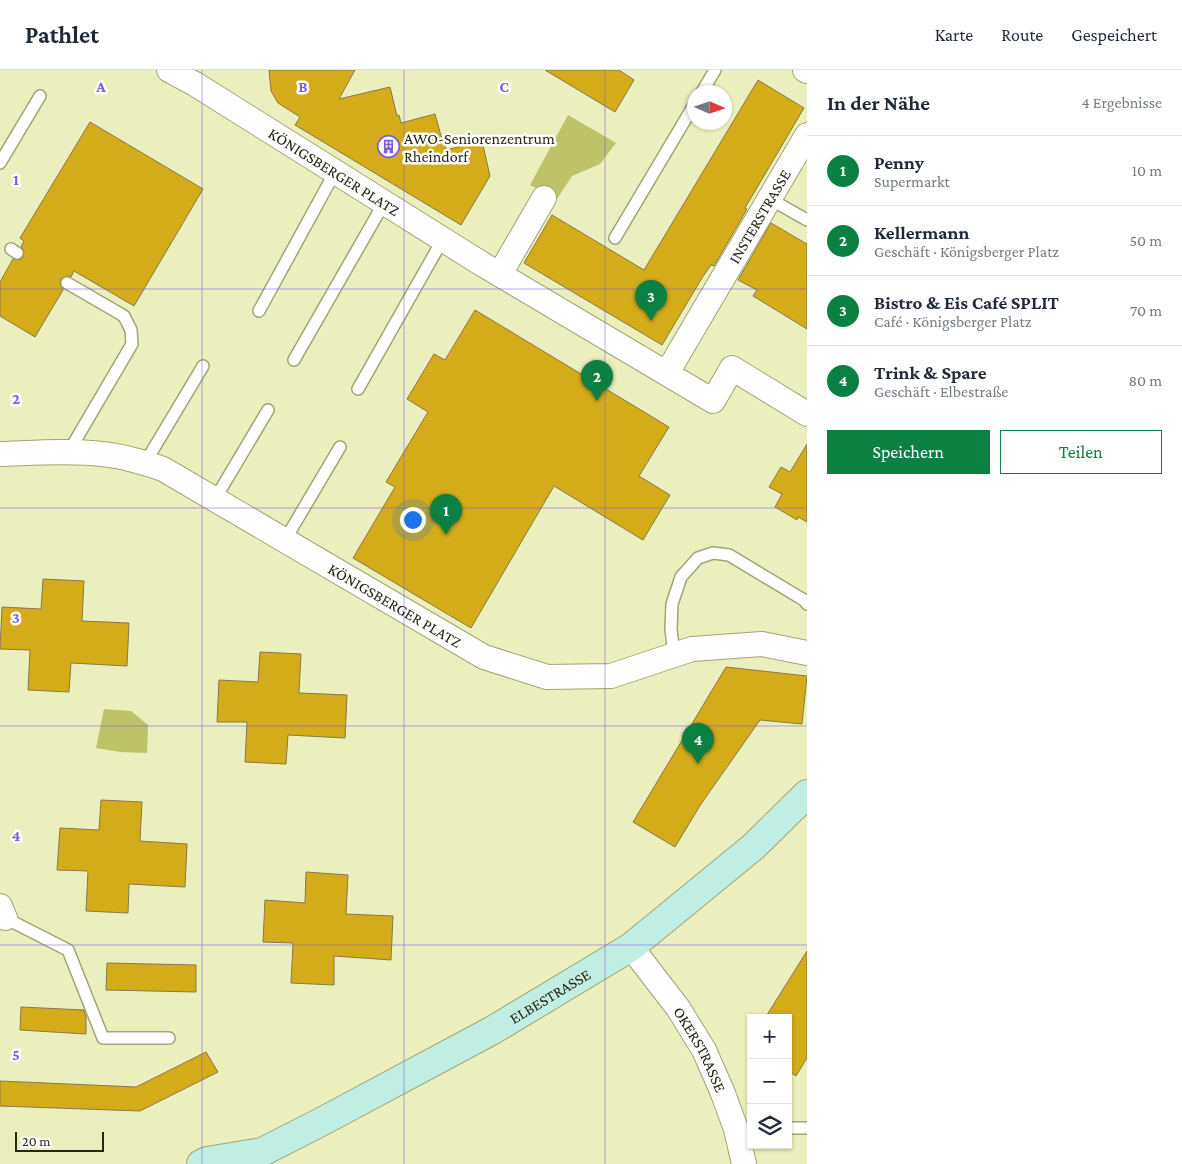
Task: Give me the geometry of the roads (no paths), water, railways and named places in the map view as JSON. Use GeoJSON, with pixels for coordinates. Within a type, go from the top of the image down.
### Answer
{"type":"FeatureCollection","features":[{"type":"Feature","properties":{"kind":"main road","name":"ELBESTRASSE"},"geometry":{"type":"LineString","coordinates":[[201,1164],[207,1161],[260,1160],[321,1122],[493,1030],[631,947],[753,847],[807,794]]}},
{"type":"Feature","properties":{"kind":"street","name":"KÖNIGSBERGER PLATZ"},"geometry":{"type":"LineString","coordinates":[[169,70],[198,81],[384,203],[713,401],[732,368],[807,414]]}},
{"type":"Feature","properties":{"kind":"street","name":"INSTERSTRASSE"},"geometry":{"type":"LineString","coordinates":[[667,373],[806,138]]}},
{"type":"Feature","properties":{"kind":"street"},"geometry":{"type":"LineString","coordinates":[[491,269],[544,198]]}},
{"type":"Feature","properties":{"kind":"street","name":"KÖNIGSBERGER PLATZ"},"geometry":{"type":"LineString","coordinates":[[0,454],[100,453],[127,458],[163,469],[484,657],[548,676],[611,676],[692,649],[762,644],[807,654]]}},
{"type":"Feature","properties":{"kind":"street","name":"OKERSTRASSE"},"geometry":{"type":"LineString","coordinates":[[631,947],[678,1008],[704,1050],[722,1090],[743,1129],[744,1164]]}},
{"type":"Feature","properties":{"kind":"lane"},"geometry":{"type":"LineString","coordinates":[[706,85],[715,70]]}},
{"type":"Feature","properties":{"kind":"lane"},"geometry":{"type":"LineString","coordinates":[[0,163],[40,96]]}},
{"type":"Feature","properties":{"kind":"lane"},"geometry":{"type":"LineString","coordinates":[[615,238],[687,117]]}},
{"type":"Feature","properties":{"kind":"lane"},"geometry":{"type":"LineString","coordinates":[[258,311],[335,172]]}},
{"type":"Feature","properties":{"kind":"lane"},"geometry":{"type":"LineString","coordinates":[[770,198],[807,220]]}},
{"type":"Feature","properties":{"kind":"lane"},"geometry":{"type":"LineString","coordinates":[[294,360],[384,203]]}},
{"type":"Feature","properties":{"kind":"lane"},"geometry":{"type":"LineString","coordinates":[[358,389],[443,239]]}},
{"type":"Feature","properties":{"kind":"lane"},"geometry":{"type":"LineString","coordinates":[[67,282],[124,316],[131,330],[132,344],[68,453]]}},
{"type":"Feature","properties":{"kind":"lane"},"geometry":{"type":"LineString","coordinates":[[145,463],[204,366]]}},
{"type":"Feature","properties":{"kind":"lane"},"geometry":{"type":"LineString","coordinates":[[215,500],[268,410]]}},
{"type":"Feature","properties":{"kind":"lane"},"geometry":{"type":"LineString","coordinates":[[285,540],[340,446]]}},
{"type":"Feature","properties":{"kind":"lane"},"geometry":{"type":"LineString","coordinates":[[674,655],[671,629],[672,604],[681,577],[698,558],[714,553],[729,555],[804,600],[807,604]]}},
{"type":"Feature","properties":{"kind":"lane"},"geometry":{"type":"LineString","coordinates":[[2,912],[68,950],[103,1038],[169,1038]]}},
{"type":"Feature","properties":{"kind":"lane"},"geometry":{"type":"LineString","coordinates":[[792,1128],[807,1128]]}},
{"type":"Feature","properties":{"kind":"place","name":"AWO-Seniorenzentrum Rheindorf"},"geometry":{"type":"Point","coordinates":[388,147]}},
{"type":"Feature","properties":{"kind":"place","name":"Bistro & Eis Café SPLIT"},"geometry":{"type":"Point","coordinates":[651,321]}},
{"type":"Feature","properties":{"kind":"place","name":"Kellermann"},"geometry":{"type":"Point","coordinates":[597,401]}},
{"type":"Feature","properties":{"kind":"place","name":"Penny"},"geometry":{"type":"Point","coordinates":[446,535]}},
{"type":"Feature","properties":{"kind":"place","name":"Trink & Spare"},"geometry":{"type":"Point","coordinates":[698,764]}}]}
